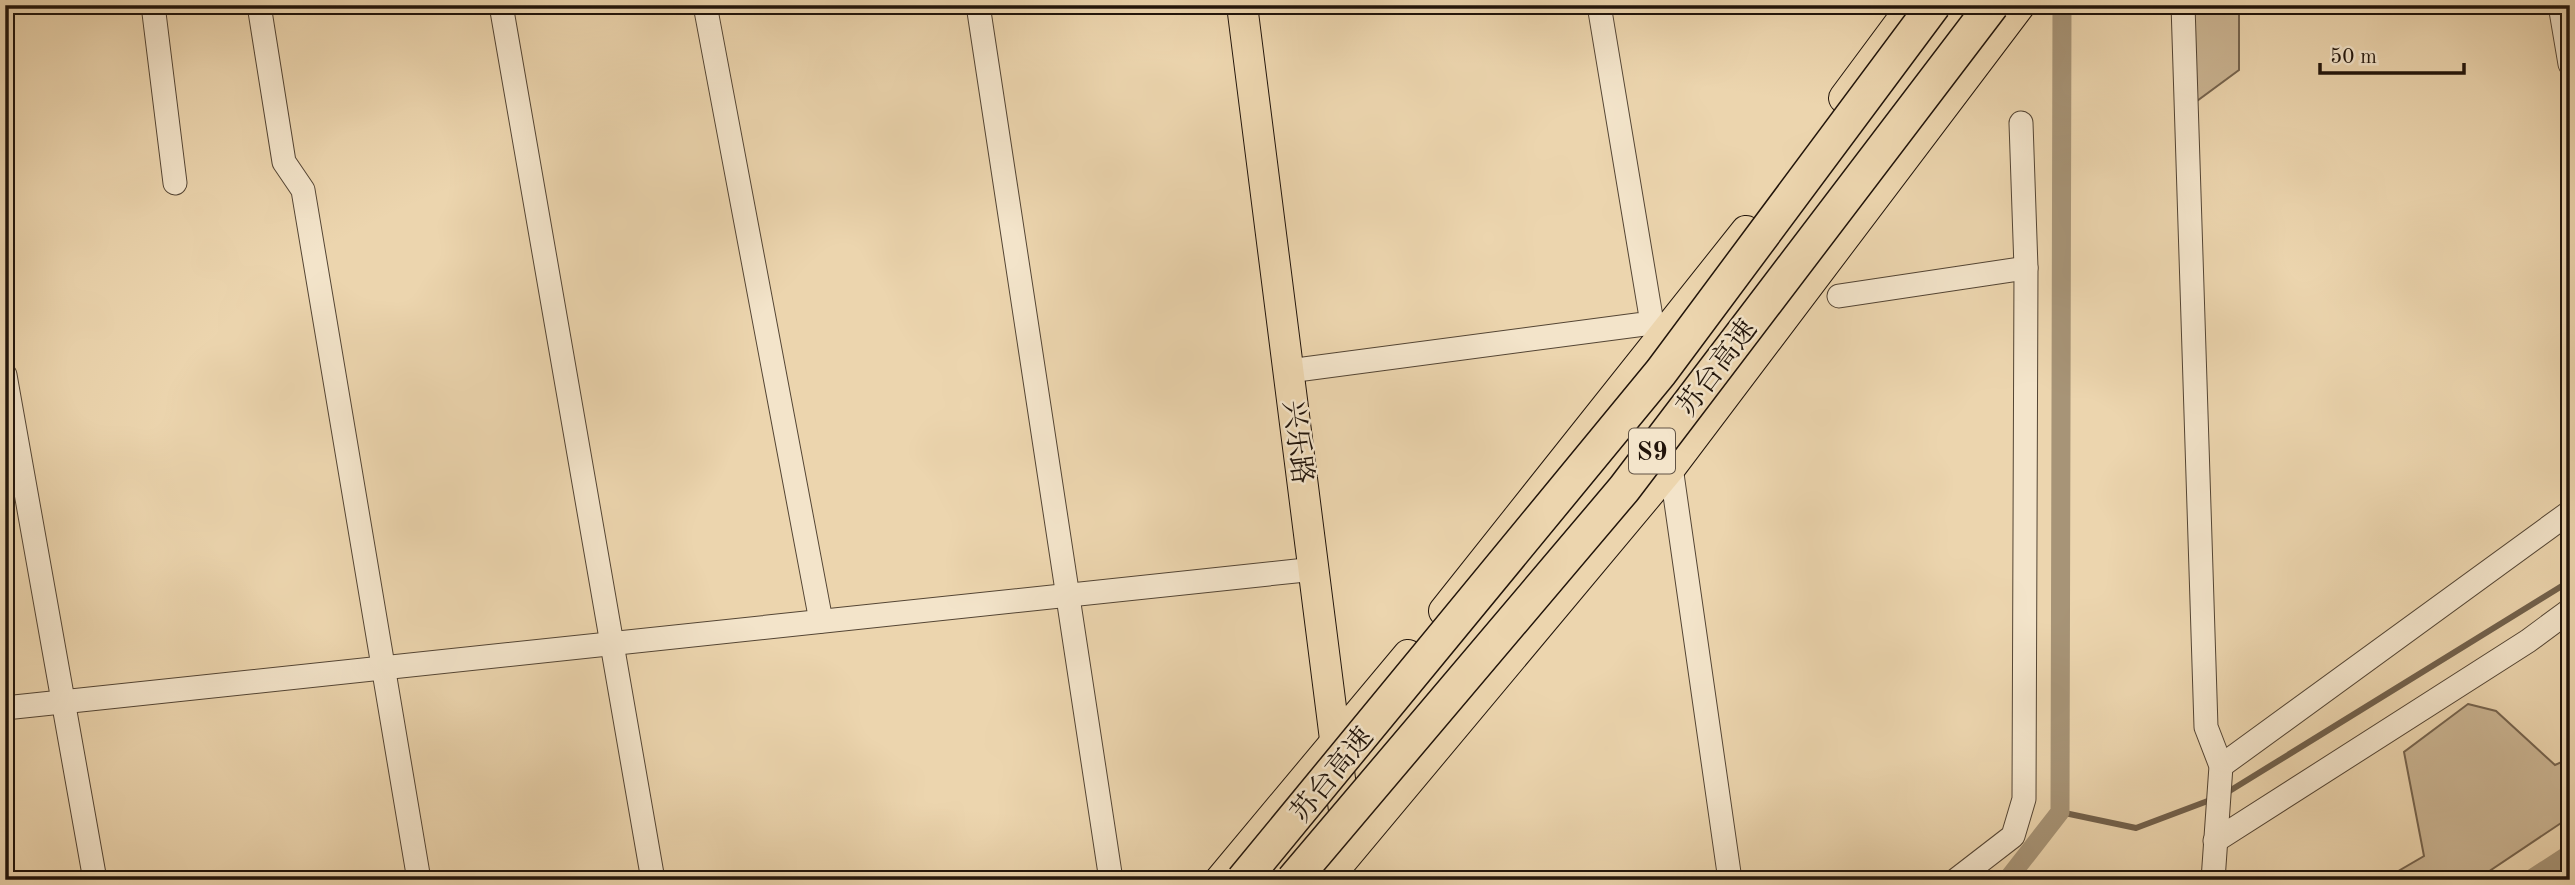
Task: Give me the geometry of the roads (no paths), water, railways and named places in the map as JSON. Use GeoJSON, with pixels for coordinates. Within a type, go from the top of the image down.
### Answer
{"type":"FeatureCollection","features":[{"type":"Feature","properties":{"kind":"highway","name":"苏台高速"},"geometry":{"type":"LineString","coordinates":[[1243,880],[1661,372],[1934,5]]}},
{"type":"Feature","properties":{"kind":"highway","name":"苏台高速"},"geometry":{"type":"LineString","coordinates":[[1293,880],[1623,489],[2010,7]]}},
{"type":"Feature","properties":{"kind":"main road","name":"兴乐路"},"geometry":{"type":"LineString","coordinates":[[1242,5],[1351,866]]}},
{"type":"Feature","properties":{"kind":"main road"},"geometry":{"type":"LineString","coordinates":[[1220,880],[1427,632],[1743,236],[1913,5]]}},
{"type":"Feature","properties":{"kind":"main road"},"geometry":{"type":"LineString","coordinates":[[1326,880],[1351,866],[1671,467],[2010,7]]}},
{"type":"Feature","properties":{"kind":"street"},"geometry":{"type":"LineString","coordinates":[[153,5],[175,183]]}},
{"type":"Feature","properties":{"kind":"street"},"geometry":{"type":"LineString","coordinates":[[259,5],[284,162],[303,190],[419,880]]}},
{"type":"Feature","properties":{"kind":"street"},"geometry":{"type":"LineString","coordinates":[[501,5],[653,880]]}},
{"type":"Feature","properties":{"kind":"street"},"geometry":{"type":"LineString","coordinates":[[705,5],[821,621]]}},
{"type":"Feature","properties":{"kind":"street"},"geometry":{"type":"LineString","coordinates":[[978,5],[1111,880]]}},
{"type":"Feature","properties":{"kind":"street"},"geometry":{"type":"LineString","coordinates":[[1289,371],[1652,323],[1599,5]]}},
{"type":"Feature","properties":{"kind":"street"},"geometry":{"type":"LineString","coordinates":[[2183,5],[2206,727],[2220,786],[2213,880]]}},
{"type":"Feature","properties":{"kind":"street"},"geometry":{"type":"LineString","coordinates":[[2560,5],[2570,64]]}},
{"type":"Feature","properties":{"kind":"street"},"geometry":{"type":"LineString","coordinates":[[1956,880],[2013,836],[2024,799],[2026,268],[2021,122]]}},
{"type":"Feature","properties":{"kind":"street"},"geometry":{"type":"LineString","coordinates":[[1839,296],[2026,268]]}},
{"type":"Feature","properties":{"kind":"street"},"geometry":{"type":"LineString","coordinates":[[5,375],[95,880]]}},
{"type":"Feature","properties":{"kind":"street"},"geometry":{"type":"LineString","coordinates":[[1671,467],[1730,880]]}},
{"type":"Feature","properties":{"kind":"street"},"geometry":{"type":"LineString","coordinates":[[2220,786],[2570,512]]}},
{"type":"Feature","properties":{"kind":"street"},"geometry":{"type":"LineString","coordinates":[[5,708],[1315,569]]}},
{"type":"Feature","properties":{"kind":"street"},"geometry":{"type":"LineString","coordinates":[[2215,841],[2528,641],[2570,610]]}},
{"type":"Feature","properties":{"kind":"waterway"},"geometry":{"type":"LineString","coordinates":[[2007,880],[2060,812],[2062,5]]}},
{"type":"Feature","properties":{"kind":"waterway"},"geometry":{"type":"LineString","coordinates":[[2223,795],[2570,581]]}},
{"type":"Feature","properties":{"kind":"waterway"},"geometry":{"type":"LineString","coordinates":[[2060,812],[2136,828],[2213,799]]}},
{"type":"Feature","properties":{"kind":"waterway"},"geometry":{"type":"LineString","coordinates":[[2530,880],[2570,854]]}}]}
